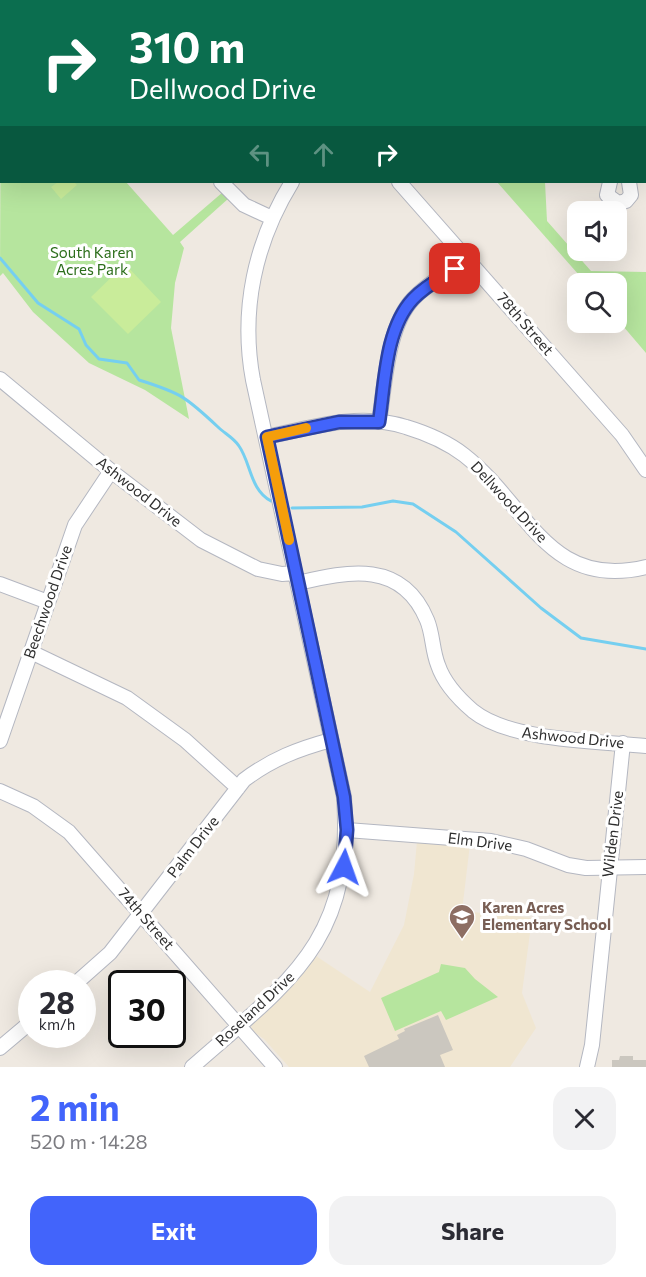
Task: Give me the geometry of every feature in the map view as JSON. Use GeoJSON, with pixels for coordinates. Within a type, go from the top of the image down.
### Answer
{"type":"FeatureCollection","features":[{"type":"Feature","properties":{"kind":"street"},"geometry":{"type":"LineString","coordinates":[[222,183],[244,205],[272,218]]}},
{"type":"Feature","properties":{"kind":"street","name":"Roseland Drive"},"geometry":{"type":"LineString","coordinates":[[192,1067],[274,995],[319,941],[339,891],[344,867],[347,830],[344,797],[250,364],[247,318],[256,265],[272,218],[291,183]]}},
{"type":"Feature","properties":{"kind":"street","name":"78th Street"},"geometry":{"type":"LineString","coordinates":[[400,183],[622,435],[646,470]]}},
{"type":"Feature","properties":{"kind":"street"},"geometry":{"type":"LineString","coordinates":[[610,183],[607,195],[618,203],[626,201],[631,195],[630,183]]}},
{"type":"Feature","properties":{"kind":"street"},"geometry":{"type":"LineString","coordinates":[[379,422],[392,343],[403,312],[428,286],[468,260]]}},
{"type":"Feature","properties":{"kind":"street","name":"Ashwood Drive"},"geometry":{"type":"LineString","coordinates":[[0,379],[111,471],[213,547],[258,570],[297,578],[350,572],[371,573],[387,578],[409,591],[427,621],[438,666],[458,697],[474,712],[494,724],[516,732],[646,746]]}},
{"type":"Feature","properties":{"kind":"street","name":"Dellwood Drive"},"geometry":{"type":"LineString","coordinates":[[267,437],[339,422],[379,422],[414,430],[465,456],[559,555],[581,566],[601,571],[621,572],[646,567]]}},
{"type":"Feature","properties":{"kind":"street","name":"Beechwood Drive"},"geometry":{"type":"LineString","coordinates":[[0,741],[75,525],[111,471]]}},
{"type":"Feature","properties":{"kind":"street"},"geometry":{"type":"LineString","coordinates":[[0,584],[48,602]]}},
{"type":"Feature","properties":{"kind":"street"},"geometry":{"type":"LineString","coordinates":[[31,652],[127,698],[185,740],[238,788]]}},
{"type":"Feature","properties":{"kind":"street","name":"Palm Drive"},"geometry":{"type":"LineString","coordinates":[[91,970],[110,953],[238,788],[266,763],[291,751],[331,740]]}},
{"type":"Feature","properties":{"kind":"street","name":"Wilden Drive"},"geometry":{"type":"LineString","coordinates":[[587,1067],[592,1045],[623,743]]}},
{"type":"Feature","properties":{"kind":"street","name":"74th Street"},"geometry":{"type":"LineString","coordinates":[[0,791],[33,806],[69,832],[275,1067]]}},
{"type":"Feature","properties":{"kind":"street","name":"Elm Drive"},"geometry":{"type":"LineString","coordinates":[[347,830],[491,841],[526,849],[568,865],[646,867]]}},
{"type":"Feature","properties":{"kind":"street"},"geometry":{"type":"LineString","coordinates":[[0,1048],[18,1033]]}},
{"type":"Feature","properties":{"kind":"shaded area","name":"Karen Acres Elementary School"},"geometry":{"type":"Polygon","coordinates":[[[417,841],[470,844],[462,911],[532,918],[522,993],[536,1028],[510,1067],[289,1067],[264,1039],[251,1030],[252,1022],[298,980],[316,956],[370,992],[404,925],[414,874],[417,841]]]}},
{"type":"Feature","properties":{"kind":"green space","name":"South Karen Acres Park"},"geometry":{"type":"Polygon","coordinates":[[[0,183],[127,183],[173,235],[223,192],[229,198],[180,242],[184,248],[175,283],[171,328],[189,419],[145,390],[89,363],[33,312],[3,273],[0,276],[0,183]]]}},
{"type":"Feature","properties":{"kind":"green space"},"geometry":{"type":"Polygon","coordinates":[[[57,183],[77,185],[61,199],[51,187],[57,183]]]}},
{"type":"Feature","properties":{"kind":"green space"},"geometry":{"type":"Polygon","coordinates":[[[498,183],[545,183],[547,221],[567,244],[567,261],[582,261],[591,271],[646,272],[646,353],[627,331],[627,273],[577,273],[498,183]]]}},
{"type":"Feature","properties":{"kind":"green space"},"geometry":{"type":"Polygon","coordinates":[[[125,264],[161,302],[128,334],[91,297],[125,264]]]}},
{"type":"Feature","properties":{"kind":"green space"},"geometry":{"type":"Polygon","coordinates":[[[441,964],[465,968],[498,997],[446,1020],[441,1011],[395,1031],[381,998],[439,972],[441,964]]]}},
{"type":"Feature","properties":{"kind":"building"},"geometry":{"type":"Polygon","coordinates":[[[438,1015],[453,1050],[440,1055],[445,1067],[369,1067],[364,1056],[399,1039],[397,1035],[405,1031],[404,1029],[438,1015]]]}},
{"type":"Feature","properties":{"kind":"building"},"geometry":{"type":"Polygon","coordinates":[[[620,1056],[633,1056],[633,1060],[646,1060],[646,1067],[612,1067],[612,1060],[619,1060],[620,1056]]]}},
{"type":"Feature","properties":{"kind":"waterway"},"geometry":{"type":"LineString","coordinates":[[0,258],[38,303],[79,329],[86,345],[99,359],[127,363],[139,380],[182,397],[232,438],[243,453],[259,490],[271,501]]}},
{"type":"Feature","properties":{"kind":"waterway"},"geometry":{"type":"LineString","coordinates":[[292,508],[362,507],[393,501],[413,504],[456,532],[541,608],[581,638],[646,649]]}},
{"type":"Feature","properties":{"kind":"slow traffic"},"geometry":{"type":"LineString","coordinates":[[289,540],[267,437],[306,428]]}},
{"type":"Feature","properties":{"kind":"place","name":"Karen Acres Elementary School"},"geometry":{"type":"Point","coordinates":[462,940]}},
{"type":"Feature","properties":{"kind":"route"},"geometry":{"type":"LineString","coordinates":[[344,867],[347,830],[344,797],[267,437],[339,422],[379,422],[392,343],[403,312],[413,298],[455,269]]}}]}
